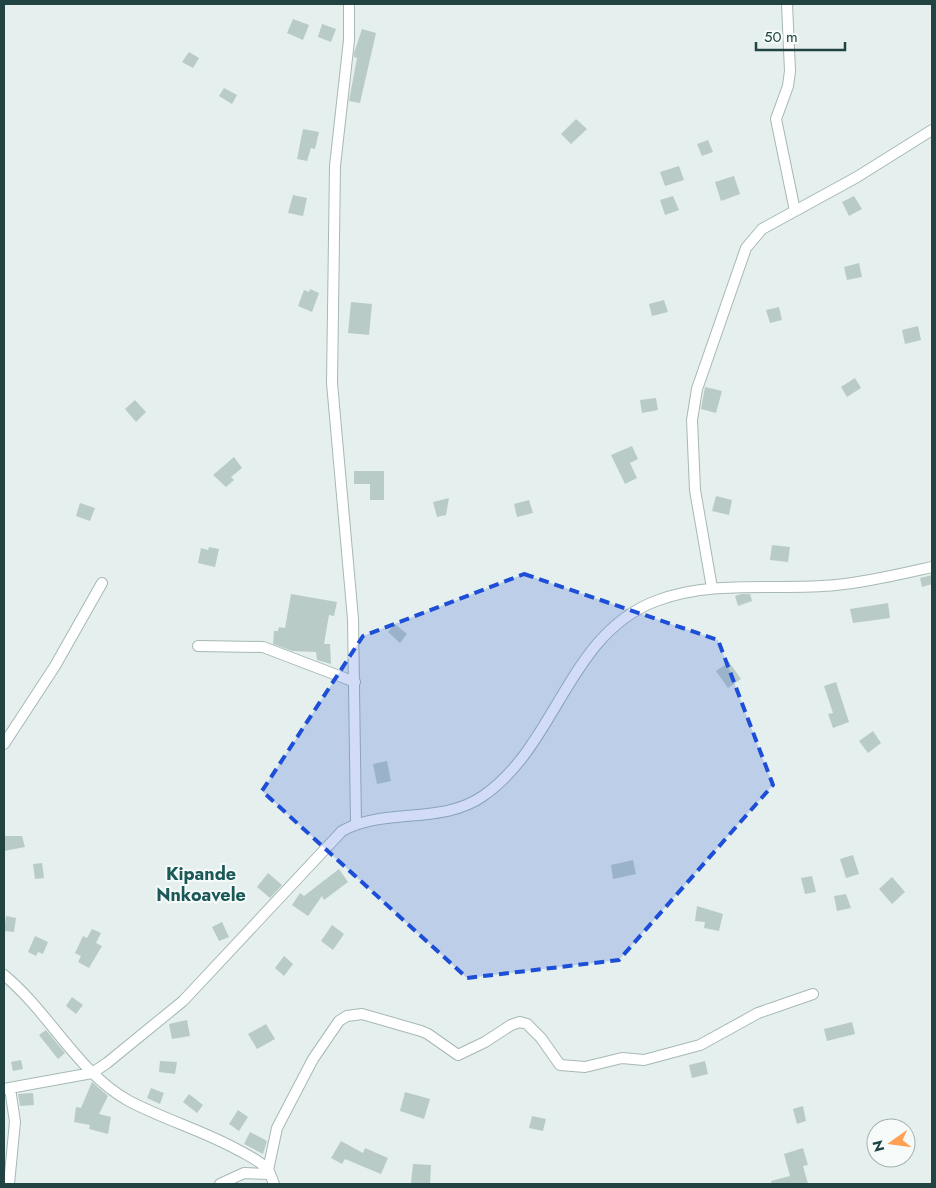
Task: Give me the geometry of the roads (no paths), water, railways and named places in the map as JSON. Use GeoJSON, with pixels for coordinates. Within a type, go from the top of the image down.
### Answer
{"type":"FeatureCollection","features":[{"type":"Feature","properties":{"kind":"street"},"geometry":{"type":"LineString","coordinates":[[349,4],[348,40],[335,166],[332,383],[354,619],[356,823]]}},
{"type":"Feature","properties":{"kind":"street"},"geometry":{"type":"LineString","coordinates":[[787,4],[790,71],[788,86],[776,119],[795,211]]}},
{"type":"Feature","properties":{"kind":"street"},"geometry":{"type":"LineString","coordinates":[[712,588],[695,490],[692,429],[696,389],[746,248],[762,229],[857,177],[932,130]]}},
{"type":"Feature","properties":{"kind":"street"},"geometry":{"type":"LineString","coordinates":[[9,1184],[15,1122],[7,1089],[92,1073],[183,1001],[342,830],[356,823],[443,811],[462,806],[482,797],[509,776],[530,750],[591,650],[633,612],[655,601],[712,588],[835,585],[932,567]]}},
{"type":"Feature","properties":{"kind":"street"},"geometry":{"type":"LineString","coordinates":[[4,744],[55,666],[102,583]]}},
{"type":"Feature","properties":{"kind":"street"},"geometry":{"type":"LineString","coordinates":[[198,646],[263,646],[355,682]]}},
{"type":"Feature","properties":{"kind":"street"},"geometry":{"type":"LineString","coordinates":[[4,975],[29,998],[92,1073],[128,1100],[213,1136],[252,1157],[269,1172],[274,1184]]}},
{"type":"Feature","properties":{"kind":"street"},"geometry":{"type":"LineString","coordinates":[[269,1172],[277,1128],[299,1084],[328,1035],[347,1016],[367,1014],[421,1031],[458,1055],[485,1042],[511,1025],[520,1022],[527,1024],[541,1038],[557,1064],[585,1066],[622,1058],[644,1060],[700,1045],[758,1013],[813,994]]}},
{"type":"Feature","properties":{"kind":"street"},"geometry":{"type":"LineString","coordinates":[[220,1184],[244,1173],[269,1172]]}},
{"type":"Feature","properties":{"kind":"district","name":"Kipande Nnkoavele"},"geometry":{"type":"Point","coordinates":[201,884]}}]}
